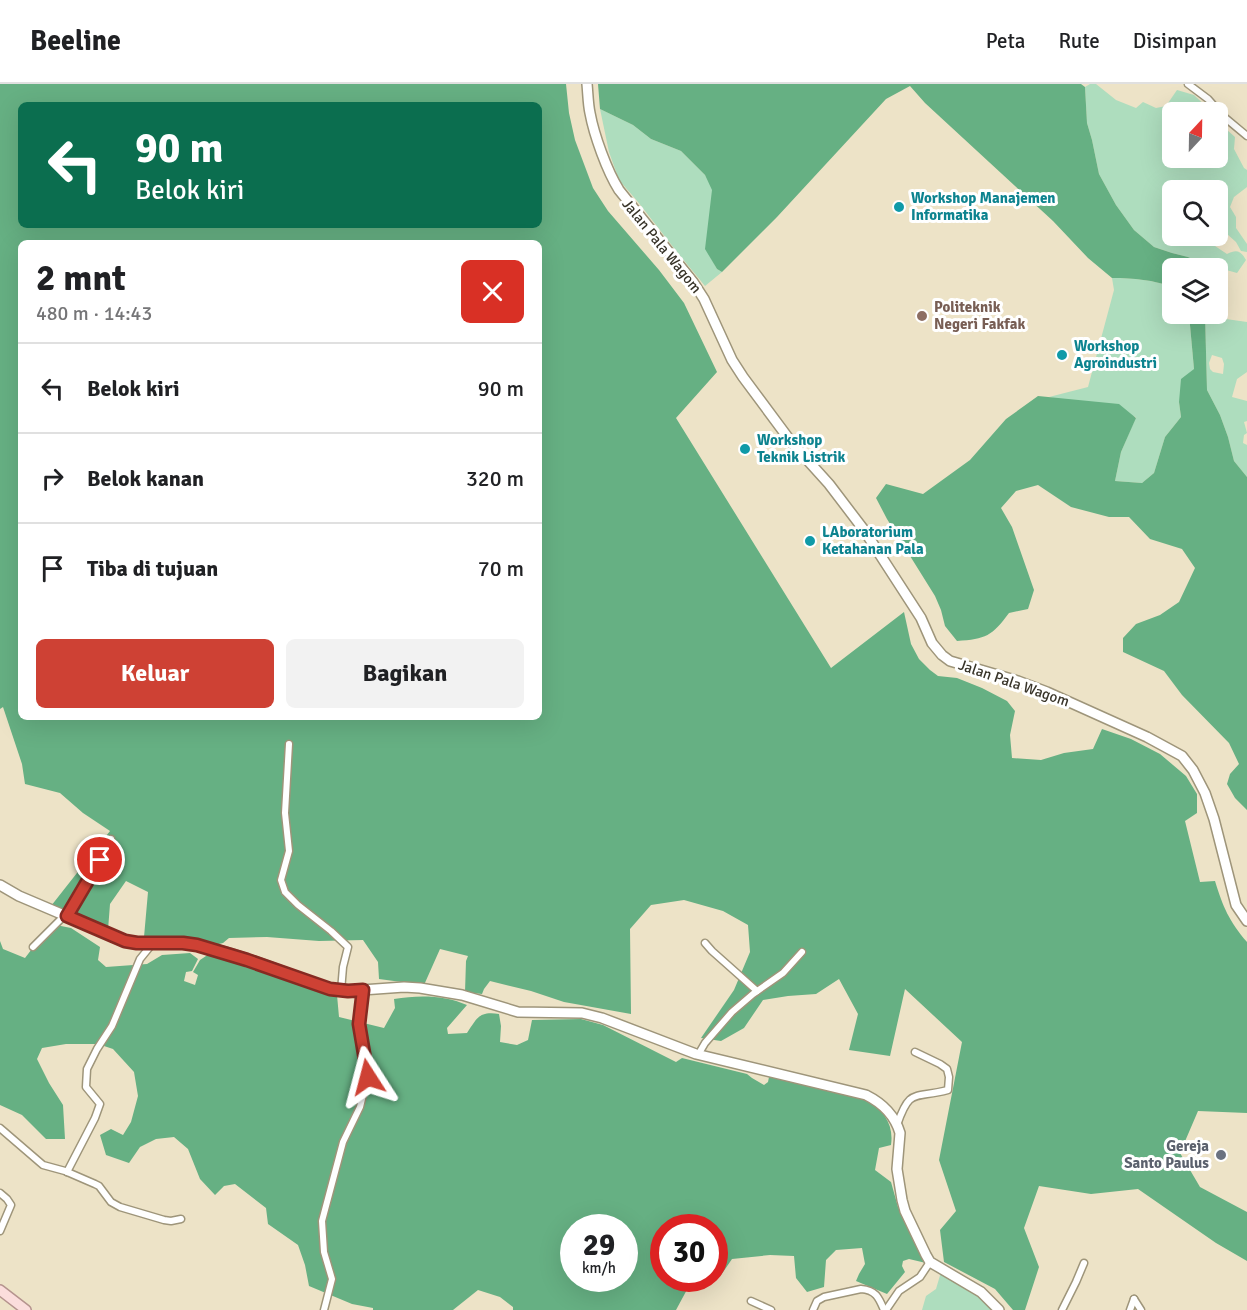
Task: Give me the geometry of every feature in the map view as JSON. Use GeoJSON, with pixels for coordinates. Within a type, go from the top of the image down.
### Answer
{"type":"FeatureCollection","features":[{"type":"Feature","properties":{"kind":"main road","name":"Jalan Pala Wagom"},"geometry":{"type":"LineString","coordinates":[[587,84],[592,123],[612,180],[693,282],[708,306],[732,360],[743,377],[792,443],[829,484],[868,536],[921,618],[935,647],[951,661],[1047,692],[1148,737],[1182,756],[1193,770],[1205,793],[1236,905],[1247,921]]}},
{"type":"Feature","properties":{"kind":"main road"},"geometry":{"type":"LineString","coordinates":[[0,885],[19,896],[125,941],[183,943],[210,949],[340,991],[420,988],[462,995],[518,1012],[586,1014],[698,1055],[866,1095],[886,1109],[897,1125],[900,1133],[897,1176],[902,1200],[930,1262],[981,1292],[999,1310]]}},
{"type":"Feature","properties":{"kind":"main road"},"geometry":{"type":"LineString","coordinates":[[0,1290],[26,1310]]}},
{"type":"Feature","properties":{"kind":"street"},"geometry":{"type":"LineString","coordinates":[[1188,84],[1204,95],[1223,116],[1247,136]]}},
{"type":"Feature","properties":{"kind":"street"},"geometry":{"type":"LineString","coordinates":[[289,744],[285,813],[289,850],[282,880],[285,892],[348,947],[340,991]]}},
{"type":"Feature","properties":{"kind":"street"},"geometry":{"type":"LineString","coordinates":[[33,947],[66,916],[111,839]]}},
{"type":"Feature","properties":{"kind":"street"},"geometry":{"type":"LineString","coordinates":[[66,1172],[95,1119],[100,1104],[86,1087],[87,1069],[112,1026],[140,959],[153,943]]}},
{"type":"Feature","properties":{"kind":"street"},"geometry":{"type":"LineString","coordinates":[[705,943],[758,991]]}},
{"type":"Feature","properties":{"kind":"street"},"geometry":{"type":"LineString","coordinates":[[698,1055],[705,1043],[732,1012],[783,973],[802,952]]}},
{"type":"Feature","properties":{"kind":"street"},"geometry":{"type":"LineString","coordinates":[[324,1310],[332,1279],[324,1252],[322,1221],[342,1142],[360,1107],[368,1077],[359,1024],[363,990]]}},
{"type":"Feature","properties":{"kind":"street"},"geometry":{"type":"LineString","coordinates":[[897,1125],[908,1100],[916,1095],[948,1090],[947,1069],[915,1052]]}},
{"type":"Feature","properties":{"kind":"street"},"geometry":{"type":"LineString","coordinates":[[0,1128],[43,1165],[99,1186],[111,1202],[120,1208],[164,1220],[181,1219]]}},
{"type":"Feature","properties":{"kind":"street"},"geometry":{"type":"LineString","coordinates":[[0,1193],[11,1205],[0,1231]]}},
{"type":"Feature","properties":{"kind":"street"},"geometry":{"type":"LineString","coordinates":[[813,1310],[817,1301],[824,1297],[861,1289],[875,1293],[885,1310],[898,1291],[920,1277],[930,1262]]}},
{"type":"Feature","properties":{"kind":"street"},"geometry":{"type":"LineString","coordinates":[[1062,1310],[1084,1263]]}},
{"type":"Feature","properties":{"kind":"street"},"geometry":{"type":"LineString","coordinates":[[1130,1310],[1134,1299],[1141,1310]]}},
{"type":"Feature","properties":{"kind":"street"},"geometry":{"type":"LineString","coordinates":[[751,1301],[771,1310]]}},
{"type":"Feature","properties":{"kind":"green space"},"geometry":{"type":"Polygon","coordinates":[[[0,84],[566,84],[575,140],[593,188],[608,211],[684,303],[717,372],[676,418],[831,668],[904,612],[911,644],[919,659],[930,670],[938,676],[957,678],[982,688],[1007,701],[1015,711],[1010,735],[1012,758],[1041,760],[1064,753],[1093,749],[1102,729],[1131,739],[1160,754],[1186,776],[1197,794],[1197,813],[1185,821],[1200,882],[1215,881],[1227,913],[1247,942],[1247,1113],[1198,1111],[1180,1153],[1200,1187],[1247,1212],[1247,1261],[1216,1243],[1138,1189],[1091,1194],[1039,1186],[1024,1228],[1039,1267],[1025,1310],[1013,1310],[995,1289],[944,1262],[940,1230],[956,1211],[939,1160],[962,1042],[905,989],[890,1056],[849,1050],[858,1014],[839,979],[816,994],[763,1000],[744,1028],[721,1041],[701,1038],[734,990],[750,952],[748,925],[723,911],[684,900],[651,905],[630,929],[631,1014],[564,1002],[490,981],[482,994],[465,992],[468,956],[440,949],[424,985],[379,979],[378,962],[363,940],[229,938],[223,943],[211,946],[178,939],[144,937],[148,892],[126,881],[110,904],[108,930],[51,906],[110,831],[83,813],[60,793],[25,784],[22,764],[3,707],[0,709],[0,84]]]}},
{"type":"Feature","properties":{"kind":"green space"},"geometry":{"type":"Polygon","coordinates":[[[598,84],[1081,84],[1085,87],[1087,123],[1099,174],[1116,205],[1134,230],[1154,247],[1190,258],[1162,258],[1162,284],[1128,278],[1112,278],[1088,258],[1053,221],[925,103],[910,86],[886,99],[777,217],[722,272],[717,269],[705,249],[712,190],[705,175],[681,151],[651,139],[633,125],[600,109],[598,84]]]}},
{"type":"Feature","properties":{"kind":"green space"},"geometry":{"type":"Polygon","coordinates":[[[1096,84],[1116,100],[1136,108],[1143,102],[1156,108],[1162,107],[1162,168],[1228,168],[1228,131],[1235,137],[1234,149],[1247,170],[1247,187],[1234,197],[1230,207],[1236,217],[1236,228],[1247,244],[1247,252],[1241,251],[1228,235],[1228,180],[1162,180],[1162,246],[1215,246],[1227,254],[1236,251],[1246,260],[1237,273],[1228,270],[1228,258],[1190,258],[1172,253],[1154,247],[1134,230],[1116,205],[1099,174],[1087,123],[1085,87],[1096,84]]]}},
{"type":"Feature","properties":{"kind":"green space"},"geometry":{"type":"Polygon","coordinates":[[[1177,90],[1194,95],[1201,102],[1169,102],[1177,90]]]}},
{"type":"Feature","properties":{"kind":"green space"},"geometry":{"type":"Polygon","coordinates":[[[600,109],[633,125],[651,139],[681,151],[705,175],[713,190],[706,249],[717,269],[722,272],[705,286],[619,180],[609,152],[600,109]]]}},
{"type":"Feature","properties":{"kind":"green space"},"geometry":{"type":"Polygon","coordinates":[[[1112,278],[1128,278],[1162,284],[1162,324],[1190,324],[1194,369],[1179,402],[1181,417],[1165,437],[1154,473],[1142,483],[1115,481],[1121,452],[1136,417],[1049,397],[1088,387],[1114,290],[1112,278]]]}},
{"type":"Feature","properties":{"kind":"green space"},"geometry":{"type":"Polygon","coordinates":[[[1228,319],[1247,322],[1247,372],[1237,379],[1232,397],[1247,401],[1247,421],[1244,422],[1247,433],[1244,435],[1243,443],[1247,445],[1247,477],[1234,461],[1220,415],[1207,390],[1205,324],[1228,324],[1228,319]],[[1212,355],[1209,363],[1213,372],[1223,374],[1222,358],[1212,355]]]}},
{"type":"Feature","properties":{"kind":"green space"},"geometry":{"type":"Polygon","coordinates":[[[1190,324],[1205,324],[1207,390],[1220,415],[1234,461],[1247,477],[1247,810],[1235,798],[1227,784],[1230,774],[1239,764],[1229,743],[1182,695],[1164,671],[1123,652],[1123,638],[1136,624],[1160,615],[1179,602],[1195,568],[1182,549],[1150,539],[1129,517],[1109,517],[1071,507],[1038,485],[1016,491],[1001,508],[1012,527],[1034,590],[1028,609],[1009,613],[998,627],[987,635],[957,641],[945,626],[935,596],[876,498],[886,484],[923,494],[970,460],[1006,419],[1038,396],[1119,404],[1136,418],[1121,452],[1115,481],[1142,483],[1154,473],[1165,437],[1181,417],[1179,402],[1181,379],[1194,369],[1190,324]]]}},
{"type":"Feature","properties":{"kind":"green space"},"geometry":{"type":"Polygon","coordinates":[[[51,924],[71,928],[100,947],[98,960],[106,967],[147,964],[162,955],[190,953],[198,959],[192,971],[186,972],[184,981],[195,985],[198,975],[193,972],[200,960],[209,954],[337,995],[339,1017],[384,1028],[395,1008],[394,999],[440,998],[467,1005],[447,1028],[448,1034],[467,1033],[479,1017],[499,1014],[500,1042],[517,1045],[528,1040],[532,1020],[581,1019],[603,1025],[676,1062],[682,1058],[747,1074],[764,1085],[768,1082],[769,1077],[868,1100],[887,1119],[892,1138],[891,1145],[879,1148],[875,1170],[891,1182],[898,1207],[926,1263],[909,1259],[903,1261],[902,1266],[905,1272],[887,1294],[856,1281],[865,1264],[862,1248],[836,1250],[826,1260],[824,1287],[807,1292],[796,1278],[794,1256],[770,1255],[732,1259],[728,1265],[728,1214],[650,1214],[650,1292],[686,1292],[676,1310],[513,1310],[513,1307],[500,1297],[478,1290],[453,1310],[373,1310],[373,1308],[352,1304],[309,1286],[298,1245],[268,1224],[266,1208],[235,1184],[224,1186],[215,1195],[200,1179],[188,1149],[174,1137],[156,1139],[140,1147],[129,1163],[106,1155],[100,1135],[111,1129],[123,1135],[131,1122],[138,1096],[134,1072],[113,1049],[98,1044],[66,1044],[42,1048],[37,1059],[63,1105],[65,1139],[46,1139],[22,1115],[0,1105],[0,941],[3,949],[25,958],[51,924]]]}},
{"type":"Feature","properties":{"kind":"green space"},"geometry":{"type":"Polygon","coordinates":[[[941,1272],[979,1294],[995,1310],[922,1310],[926,1296],[936,1289],[941,1272]]]}},
{"type":"Feature","properties":{"kind":"place","name":"Workshop Manajemen Informatika"},"geometry":{"type":"Point","coordinates":[899,207]}},
{"type":"Feature","properties":{"kind":"place","name":"Politeknik Negeri Fakfak"},"geometry":{"type":"Point","coordinates":[922,316]}},
{"type":"Feature","properties":{"kind":"place","name":"Workshop Agroindustri"},"geometry":{"type":"Point","coordinates":[1062,355]}},
{"type":"Feature","properties":{"kind":"place","name":"Workshop Teknik Listrik"},"geometry":{"type":"Point","coordinates":[745,449]}},
{"type":"Feature","properties":{"kind":"place","name":"LAboratorium Ketahanan Pala"},"geometry":{"type":"Point","coordinates":[810,541]}},
{"type":"Feature","properties":{"kind":"place","name":"Gereja Santo Paulus"},"geometry":{"type":"Point","coordinates":[1221,1155]}},
{"type":"Feature","properties":{"kind":"route"},"geometry":{"type":"LineString","coordinates":[[100,860],[67,916],[125,941],[197,945],[330,989],[363,990],[359,1024],[368,1077]]}}]}
